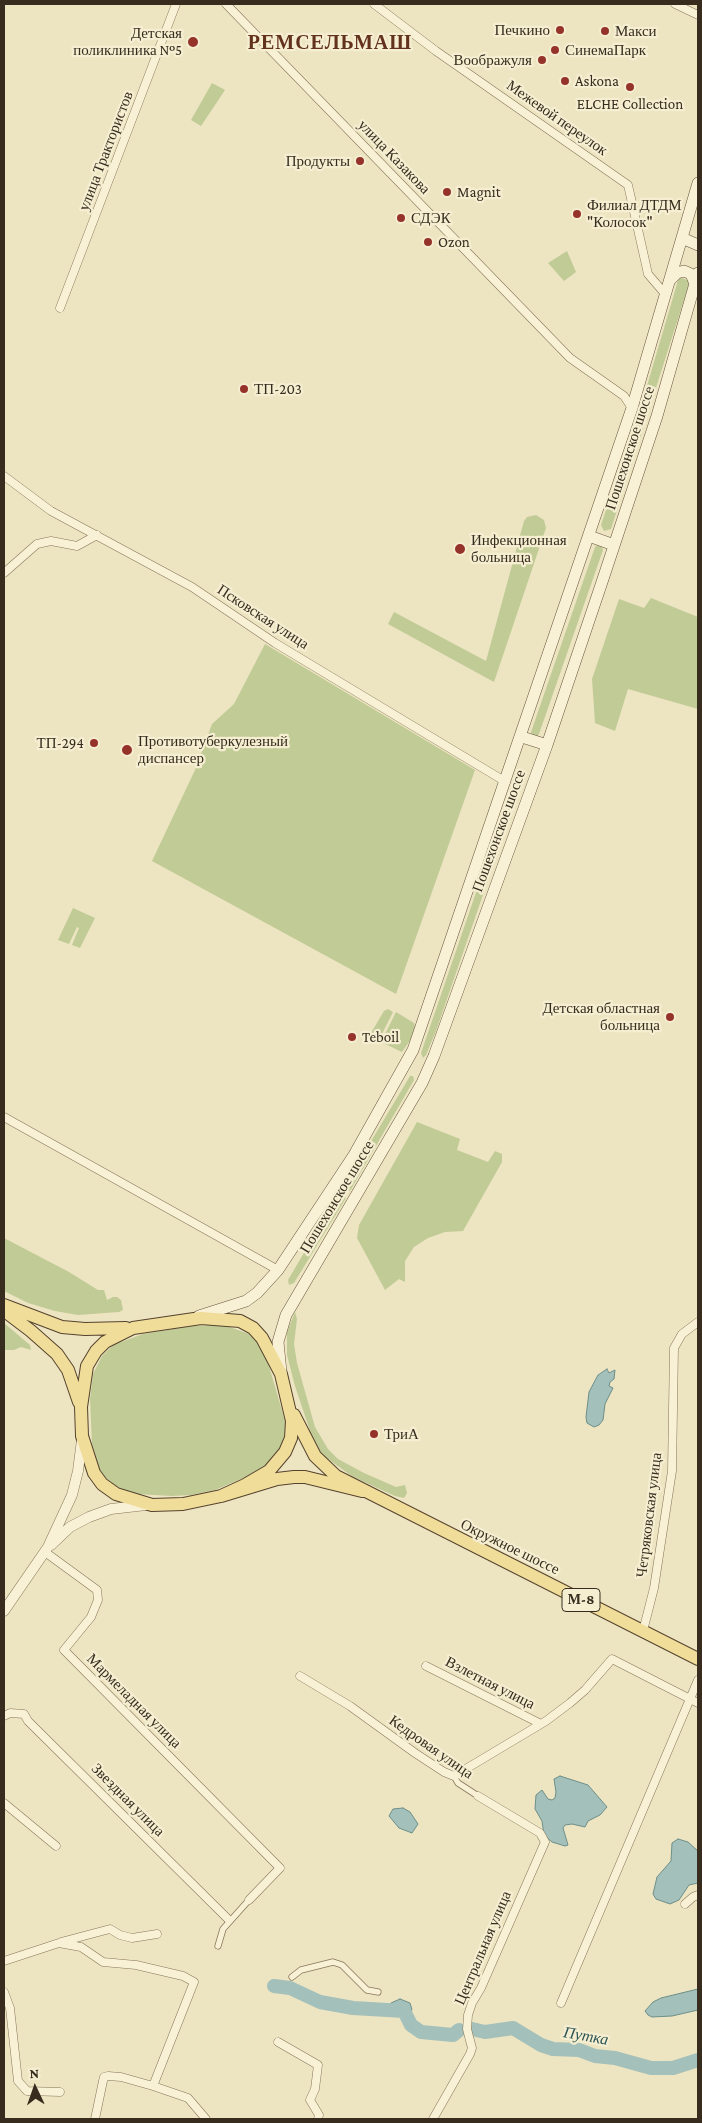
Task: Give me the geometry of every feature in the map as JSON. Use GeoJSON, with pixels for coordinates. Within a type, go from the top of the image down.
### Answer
{"type":"FeatureCollection","features":[{"type":"Feature","properties":{"kind":"main road","name":"Пошехонское шоссе"},"geometry":{"type":"LineString","coordinates":[[190,1318],[246,1301],[257,1293],[278,1270],[339,1179],[414,1050],[522,737],[632,408],[698,183]]}},
{"type":"Feature","properties":{"kind":"main road"},"geometry":{"type":"LineString","coordinates":[[694,198],[698,211]]}},
{"type":"Feature","properties":{"kind":"main road"},"geometry":{"type":"LineString","coordinates":[[682,238],[698,245]]}},
{"type":"Feature","properties":{"kind":"main road"},"geometry":{"type":"LineString","coordinates":[[670,280],[677,273],[684,271],[691,274],[696,288]]}},
{"type":"Feature","properties":{"kind":"main road","name":"Пошехонское шоссе"},"geometry":{"type":"LineString","coordinates":[[282,1374],[278,1342],[286,1315],[426,1074],[547,745],[657,416],[696,288]]}},
{"type":"Feature","properties":{"kind":"main road"},"geometry":{"type":"LineString","coordinates":[[589,536],[614,545]]}},
{"type":"Feature","properties":{"kind":"main road"},"geometry":{"type":"LineString","coordinates":[[522,737],[547,745]]}},
{"type":"Feature","properties":{"kind":"main road"},"geometry":{"type":"LineString","coordinates":[[406,1065],[426,1074]]}},
{"type":"Feature","properties":{"kind":"main road","name":"Окружное шоссе"},"geometry":{"type":"LineString","coordinates":[[4,1305],[62,1326],[85,1329],[133,1328],[190,1318],[221,1318],[248,1324],[262,1338],[282,1374],[289,1403],[292,1433],[289,1445],[282,1457],[264,1474],[221,1496]]}},
{"type":"Feature","properties":{"kind":"main road","name":"Окружное шоссе"},"geometry":{"type":"LineString","coordinates":[[4,1310],[31,1330],[57,1354],[68,1370],[81,1407]]}},
{"type":"Feature","properties":{"kind":"main road","name":"Окружное шоссе"},"geometry":{"type":"LineString","coordinates":[[133,1328],[100,1345],[91,1357],[85,1374],[81,1407],[82,1436],[91,1466],[102,1484],[121,1497],[152,1504],[183,1504],[221,1496],[288,1477],[306,1477],[362,1491]]}},
{"type":"Feature","properties":{"kind":"main road","name":"Окружное шоссе"},"geometry":{"type":"LineString","coordinates":[[289,1403],[303,1435],[322,1464],[336,1476],[362,1491],[698,1659]]}},
{"type":"Feature","properties":{"kind":"street","name":"улица Трактористов"},"geometry":{"type":"LineString","coordinates":[[60,308],[176,4]]}},
{"type":"Feature","properties":{"kind":"street","name":"улица Казакова"},"geometry":{"type":"LineString","coordinates":[[226,4],[570,358],[624,396],[632,408]]}},
{"type":"Feature","properties":{"kind":"street","name":"Межевой переулок"},"geometry":{"type":"LineString","coordinates":[[374,4],[444,56],[628,185],[648,274],[666,295]]}},
{"type":"Feature","properties":{"kind":"street"},"geometry":{"type":"LineString","coordinates":[[675,4],[698,15]]}},
{"type":"Feature","properties":{"kind":"street","name":"Псковская улица"},"geometry":{"type":"LineString","coordinates":[[4,476],[51,510],[192,587],[275,643],[506,782]]}},
{"type":"Feature","properties":{"kind":"street"},"geometry":{"type":"LineString","coordinates":[[4,573],[37,544],[51,542],[77,546],[97,535]]}},
{"type":"Feature","properties":{"kind":"street"},"geometry":{"type":"LineString","coordinates":[[4,1117],[278,1270]]}},
{"type":"Feature","properties":{"kind":"street","name":"Четряковская улица"},"geometry":{"type":"LineString","coordinates":[[643,1631],[654,1588],[672,1471],[674,1348],[682,1334],[698,1322]]}},
{"type":"Feature","properties":{"kind":"street"},"geometry":{"type":"LineString","coordinates":[[4,1612],[47,1549],[76,1483],[82,1436]]}},
{"type":"Feature","properties":{"kind":"street"},"geometry":{"type":"LineString","coordinates":[[47,1549],[70,1528],[101,1512],[152,1504]]}},
{"type":"Feature","properties":{"kind":"street","name":"Мармеладная улица"},"geometry":{"type":"LineString","coordinates":[[47,1549],[97,1590],[98,1600],[91,1617],[64,1650],[280,1868],[249,1900]]}},
{"type":"Feature","properties":{"kind":"street"},"geometry":{"type":"LineString","coordinates":[[454,1776],[541,1724],[585,1690],[612,1659],[695,1701]]}},
{"type":"Feature","properties":{"kind":"street","name":"Взлетная улица"},"geometry":{"type":"LineString","coordinates":[[426,1666],[541,1724]]}},
{"type":"Feature","properties":{"kind":"street","name":"Кедровая улица"},"geometry":{"type":"LineString","coordinates":[[300,1676],[348,1704],[415,1753],[444,1772],[454,1776],[463,1787],[540,1833],[545,1842]]}},
{"type":"Feature","properties":{"kind":"street"},"geometry":{"type":"LineString","coordinates":[[561,2003],[695,1701],[698,1680]]}},
{"type":"Feature","properties":{"kind":"street","name":"Звездная улица"},"geometry":{"type":"LineString","coordinates":[[4,1716],[10,1713],[24,1714],[28,1721],[230,1920]]}},
{"type":"Feature","properties":{"kind":"street"},"geometry":{"type":"LineString","coordinates":[[4,1803],[56,1846]]}},
{"type":"Feature","properties":{"kind":"street","name":"Центральная улица"},"geometry":{"type":"LineString","coordinates":[[433,2119],[470,2054],[472,2048],[467,2029],[472,2003],[545,1842]]}},
{"type":"Feature","properties":{"kind":"street"},"geometry":{"type":"LineString","coordinates":[[685,1904],[698,1895]]}},
{"type":"Feature","properties":{"kind":"street"},"geometry":{"type":"LineString","coordinates":[[218,1946],[219,1936],[230,1920],[249,1900]]}},
{"type":"Feature","properties":{"kind":"street"},"geometry":{"type":"LineString","coordinates":[[4,1961],[110,1929],[120,1935],[132,1938],[157,1934]]}},
{"type":"Feature","properties":{"kind":"street"},"geometry":{"type":"LineString","coordinates":[[59,1943],[81,1948],[103,1962],[183,1976],[194,1982],[153,2086]]}},
{"type":"Feature","properties":{"kind":"street"},"geometry":{"type":"LineString","coordinates":[[292,1977],[301,1970],[334,1962],[342,1965],[367,1990],[378,1992]]}},
{"type":"Feature","properties":{"kind":"street"},"geometry":{"type":"LineString","coordinates":[[4,1992],[10,2008],[18,2081],[27,2091],[60,2092]]}},
{"type":"Feature","properties":{"kind":"street"},"geometry":{"type":"LineString","coordinates":[[278,2042],[318,2065],[315,2089],[310,2100],[318,2117]]}},
{"type":"Feature","properties":{"kind":"street"},"geometry":{"type":"LineString","coordinates":[[95,2119],[104,2077],[108,2076],[121,2077],[188,2098],[206,2119]]}},
{"type":"Feature","properties":{"kind":"green space"},"geometry":{"type":"Polygon","coordinates":[[[212,83],[225,90],[201,126],[191,120],[212,83]]]}},
{"type":"Feature","properties":{"kind":"green space"},"geometry":{"type":"Polygon","coordinates":[[[567,251],[576,272],[564,281],[548,263],[567,251]]]}},
{"type":"Feature","properties":{"kind":"green space"},"geometry":{"type":"Polygon","coordinates":[[[679,277],[690,281],[611,529],[604,531],[601,525],[644,396],[679,277]]]}},
{"type":"Feature","properties":{"kind":"green space"},"geometry":{"type":"Polygon","coordinates":[[[536,515],[544,520],[546,528],[494,682],[388,624],[394,612],[486,661],[524,521],[527,517],[536,515]]]}},
{"type":"Feature","properties":{"kind":"green space"},"geometry":{"type":"Polygon","coordinates":[[[597,545],[602,547],[603,550],[539,734],[537,737],[532,736],[531,732],[597,545]]]}},
{"type":"Feature","properties":{"kind":"green space"},"geometry":{"type":"Polygon","coordinates":[[[651,598],[698,617],[698,709],[628,689],[615,731],[595,723],[592,679],[619,599],[644,608],[651,598]]]}},
{"type":"Feature","properties":{"kind":"green space"},"geometry":{"type":"Polygon","coordinates":[[[265,644],[475,770],[396,994],[152,861],[195,770],[212,724],[234,704],[265,644]]]}},
{"type":"Feature","properties":{"kind":"green space"},"geometry":{"type":"Polygon","coordinates":[[[507,802],[514,805],[436,1031],[423,1058],[421,1053],[507,802]]]}},
{"type":"Feature","properties":{"kind":"green space"},"geometry":{"type":"Polygon","coordinates":[[[73,908],[95,918],[80,948],[72,945],[79,928],[77,927],[69,944],[58,940],[73,908]]]}},
{"type":"Feature","properties":{"kind":"green space"},"geometry":{"type":"Polygon","coordinates":[[[388,1009],[393,1012],[378,1042],[372,1038],[371,1033],[384,1011],[388,1009]]]}},
{"type":"Feature","properties":{"kind":"green space"},"geometry":{"type":"Polygon","coordinates":[[[396,1012],[414,1023],[415,1027],[411,1039],[402,1052],[381,1042],[396,1012]]]}},
{"type":"Feature","properties":{"kind":"green space"},"geometry":{"type":"Polygon","coordinates":[[[410,1076],[413,1076],[414,1080],[350,1191],[343,1188],[410,1076]]]}},
{"type":"Feature","properties":{"kind":"green space"},"geometry":{"type":"Polygon","coordinates":[[[417,1122],[460,1139],[457,1150],[488,1162],[495,1151],[502,1154],[502,1162],[463,1231],[445,1232],[428,1238],[414,1247],[405,1261],[405,1282],[399,1279],[385,1290],[357,1238],[359,1225],[417,1122]]]}},
{"type":"Feature","properties":{"kind":"green space"},"geometry":{"type":"Polygon","coordinates":[[[339,1193],[346,1198],[294,1283],[289,1285],[288,1280],[339,1193]]]}},
{"type":"Feature","properties":{"kind":"green space"},"geometry":{"type":"Polygon","coordinates":[[[4,1238],[69,1272],[98,1290],[104,1290],[107,1300],[117,1297],[121,1300],[123,1310],[119,1312],[78,1315],[28,1303],[4,1291],[4,1238]]]}},
{"type":"Feature","properties":{"kind":"green space"},"geometry":{"type":"Polygon","coordinates":[[[295,1312],[297,1319],[294,1344],[297,1363],[315,1427],[328,1449],[338,1459],[396,1487],[405,1485],[407,1493],[404,1498],[395,1496],[353,1477],[324,1456],[314,1443],[287,1355],[287,1332],[295,1312]]]}},
{"type":"Feature","properties":{"kind":"green space"},"geometry":{"type":"Polygon","coordinates":[[[4,1323],[30,1345],[31,1350],[21,1347],[14,1350],[4,1350],[4,1323]]]}},
{"type":"Feature","properties":{"kind":"green space"},"geometry":{"type":"Polygon","coordinates":[[[191,1326],[227,1326],[249,1334],[258,1343],[267,1359],[285,1421],[285,1436],[281,1447],[269,1463],[258,1472],[215,1490],[191,1495],[172,1496],[137,1494],[117,1487],[104,1476],[99,1468],[92,1444],[90,1399],[93,1374],[102,1356],[113,1345],[143,1334],[191,1326]]]}},
{"type":"Feature","properties":{"kind":"water"},"geometry":{"type":"Polygon","coordinates":[[[607,1369],[609,1373],[615,1370],[614,1379],[610,1382],[609,1386],[613,1388],[605,1404],[603,1420],[594,1427],[587,1423],[586,1417],[589,1392],[598,1375],[607,1369]]]}},
{"type":"Feature","properties":{"kind":"water"},"geometry":{"type":"Polygon","coordinates":[[[560,1776],[588,1785],[607,1807],[600,1815],[588,1821],[585,1827],[572,1824],[565,1825],[563,1828],[568,1845],[565,1846],[552,1842],[544,1835],[542,1821],[535,1809],[536,1795],[542,1790],[548,1799],[552,1800],[555,1798],[554,1779],[560,1776]]]}},
{"type":"Feature","properties":{"kind":"water"},"geometry":{"type":"Polygon","coordinates":[[[403,1808],[410,1812],[418,1824],[412,1833],[399,1828],[389,1816],[393,1809],[403,1808]]]}},
{"type":"Feature","properties":{"kind":"water"},"geometry":{"type":"Polygon","coordinates":[[[678,1839],[688,1842],[698,1851],[698,1883],[689,1885],[679,1900],[670,1904],[656,1899],[653,1894],[657,1877],[671,1861],[672,1843],[678,1839]]]}},
{"type":"Feature","properties":{"kind":"water"},"geometry":{"type":"Polygon","coordinates":[[[698,1989],[698,2010],[672,2016],[652,2017],[645,2011],[653,2002],[661,1998],[698,1989]]]}},
{"type":"Feature","properties":{"kind":"water"},"geometry":{"type":"Polygon","coordinates":[[[400,1999],[410,2003],[412,2010],[405,2016],[395,2015],[388,2009],[391,2003],[400,1999]]]}},
{"type":"Feature","properties":{"kind":"waterway","name":"Путка"},"geometry":{"type":"LineString","coordinates":[[274,1986],[290,1988],[320,2002],[353,2008],[404,2011],[411,2025],[421,2032],[453,2035],[459,2030]]}},
{"type":"Feature","properties":{"kind":"waterway","name":"Путка"},"geometry":{"type":"LineString","coordinates":[[472,2029],[485,2032],[513,2028],[541,2045],[553,2049],[579,2050],[595,2056],[615,2058],[651,2068],[673,2068],[698,2060]]}},
{"type":"Feature","properties":{"kind":"place","name":"Печкино"},"geometry":{"type":"Point","coordinates":[560,30]}},
{"type":"Feature","properties":{"kind":"place","name":"Макси"},"geometry":{"type":"Point","coordinates":[605,31]}},
{"type":"Feature","properties":{"kind":"place","name":"Детская поликлиника №5"},"geometry":{"type":"Point","coordinates":[193,42]}},
{"type":"Feature","properties":{"kind":"place","name":"СинемаПарк"},"geometry":{"type":"Point","coordinates":[555,50]}},
{"type":"Feature","properties":{"kind":"place","name":"Воображуля"},"geometry":{"type":"Point","coordinates":[542,60]}},
{"type":"Feature","properties":{"kind":"place","name":"Askona"},"geometry":{"type":"Point","coordinates":[565,81]}},
{"type":"Feature","properties":{"kind":"place","name":"ELCHE Collection"},"geometry":{"type":"Point","coordinates":[630,87]}},
{"type":"Feature","properties":{"kind":"place","name":"Продукты"},"geometry":{"type":"Point","coordinates":[360,161]}},
{"type":"Feature","properties":{"kind":"place","name":"Magnit"},"geometry":{"type":"Point","coordinates":[447,192]}},
{"type":"Feature","properties":{"kind":"place","name":"Филиал ДТДМ \"Колосок\""},"geometry":{"type":"Point","coordinates":[577,214]}},
{"type":"Feature","properties":{"kind":"place","name":"СДЭК"},"geometry":{"type":"Point","coordinates":[401,218]}},
{"type":"Feature","properties":{"kind":"place","name":"Ozon"},"geometry":{"type":"Point","coordinates":[428,242]}},
{"type":"Feature","properties":{"kind":"place","name":"ТП-203"},"geometry":{"type":"Point","coordinates":[244,389]}},
{"type":"Feature","properties":{"kind":"place","name":"Инфекционная больница"},"geometry":{"type":"Point","coordinates":[460,549]}},
{"type":"Feature","properties":{"kind":"place","name":"ТП-294"},"geometry":{"type":"Point","coordinates":[94,743]}},
{"type":"Feature","properties":{"kind":"place","name":"Противотуберкулезный диспансер"},"geometry":{"type":"Point","coordinates":[127,750]}},
{"type":"Feature","properties":{"kind":"place","name":"Детская областная больница"},"geometry":{"type":"Point","coordinates":[670,1017]}},
{"type":"Feature","properties":{"kind":"place","name":"Teboil"},"geometry":{"type":"Point","coordinates":[352,1037]}},
{"type":"Feature","properties":{"kind":"place","name":"ТриА"},"geometry":{"type":"Point","coordinates":[374,1434]}},
{"type":"Feature","properties":{"kind":"district","name":"РЕМСЕЛЬМАШ"},"geometry":{"type":"Point","coordinates":[330,43]}}]}
